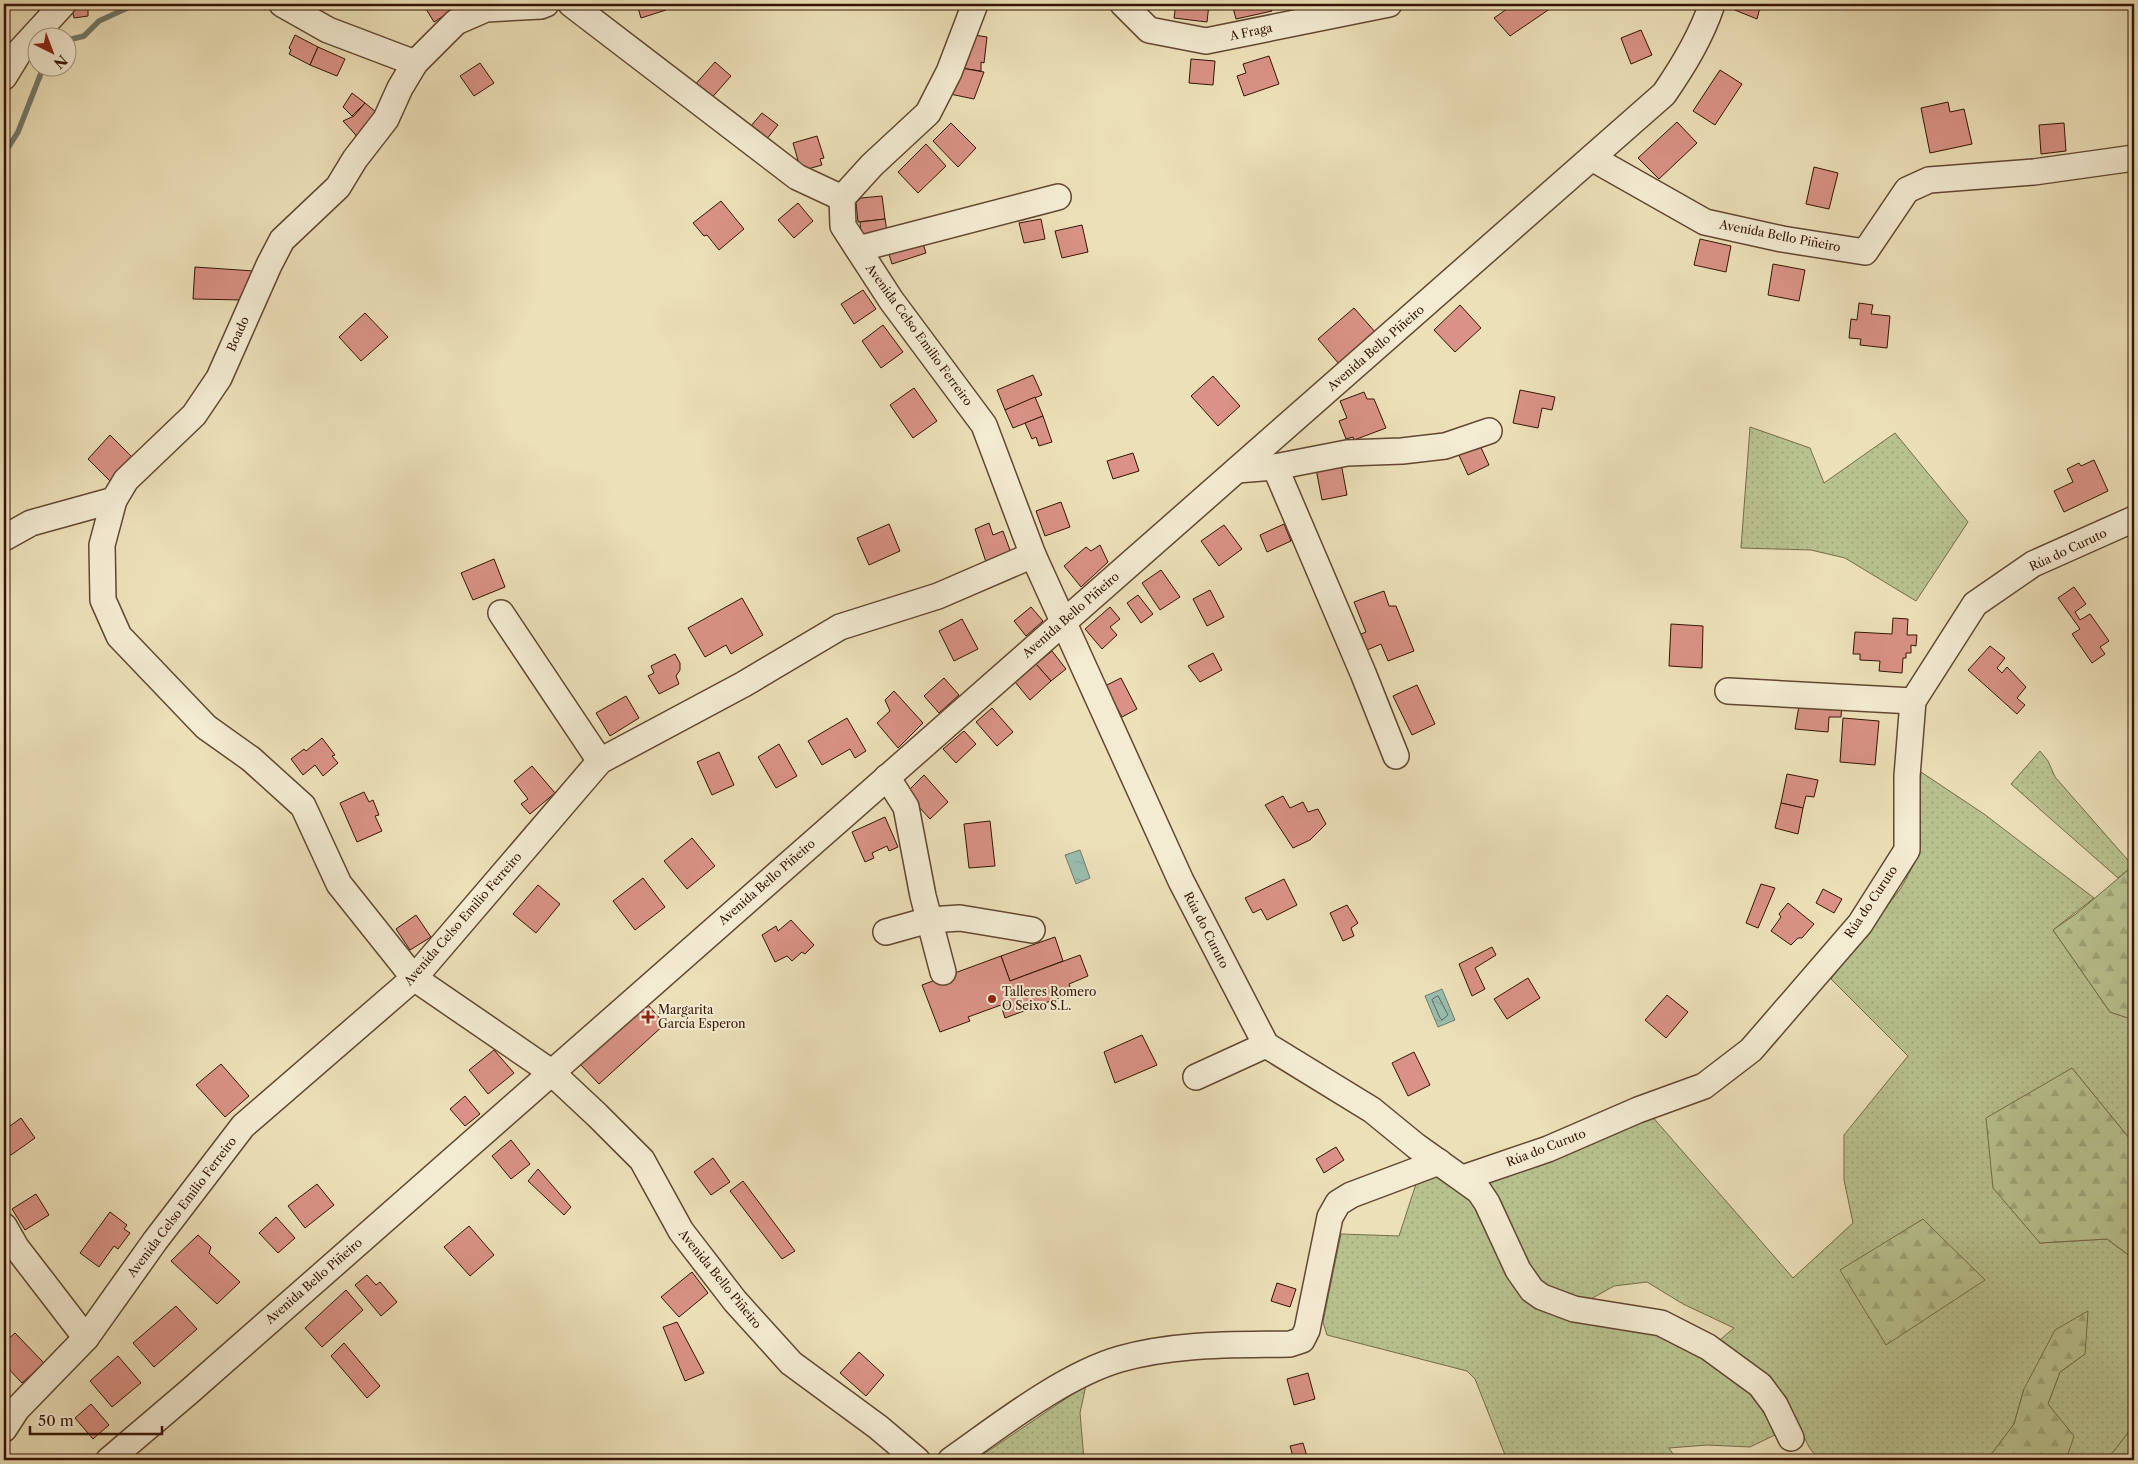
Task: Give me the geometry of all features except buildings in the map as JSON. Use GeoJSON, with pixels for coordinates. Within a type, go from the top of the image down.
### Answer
{"type":"FeatureCollection","features":[{"type":"Feature","properties":{"kind":"street"},"geometry":{"type":"LineString","coordinates":[[4,77],[20,51],[63,4]]}},
{"type":"Feature","properties":{"kind":"street"},"geometry":{"type":"LineString","coordinates":[[282,4],[328,30],[415,63]]}},
{"type":"Feature","properties":{"kind":"street","name":"Boado"},"geometry":{"type":"LineString","coordinates":[[546,4],[457,13],[415,63],[400,88],[386,119],[355,159],[338,187],[282,240],[219,378],[194,415],[126,480],[114,500],[102,544],[103,600],[119,636],[206,727],[250,759],[303,806],[339,884],[414,978],[551,1072]]}},
{"type":"Feature","properties":{"kind":"street"},"geometry":{"type":"LineString","coordinates":[[571,4],[797,177],[842,198],[872,165],[928,113],[950,72],[975,4]]}},
{"type":"Feature","properties":{"kind":"street","name":"A Fraga"},"geometry":{"type":"LineString","coordinates":[[1123,4],[1148,30],[1206,41],[1389,4]]}},
{"type":"Feature","properties":{"kind":"street","name":"Avenida Bello Piñeiro"},"geometry":{"type":"LineString","coordinates":[[109,1460],[190,1391],[1664,94],[1688,60],[1703,30],[1712,4]]}},
{"type":"Feature","properties":{"kind":"street","name":"Avenida Bello Piñeiro"},"geometry":{"type":"LineString","coordinates":[[1592,158],[1705,222],[1782,239],[1865,252],[1906,190],[1929,180],[2034,172],[2134,158]]}},
{"type":"Feature","properties":{"kind":"street"},"geometry":{"type":"LineString","coordinates":[[858,249],[1058,197]]}},
{"type":"Feature","properties":{"kind":"street","name":"Avenida Celso Emilio Ferreiro"},"geometry":{"type":"LineString","coordinates":[[842,198],[843,226],[891,300],[984,425],[1033,556],[1064,621]]}},
{"type":"Feature","properties":{"kind":"street"},"geometry":{"type":"LineString","coordinates":[[1237,470],[1275,467],[1347,453],[1402,451],[1445,446],[1489,431]]}},
{"type":"Feature","properties":{"kind":"street"},"geometry":{"type":"LineString","coordinates":[[1275,467],[1363,673],[1396,756]]}},
{"type":"Feature","properties":{"kind":"street"},"geometry":{"type":"LineString","coordinates":[[4,538],[31,523],[114,500]]}},
{"type":"Feature","properties":{"kind":"street","name":"Rúa do Curuto"},"geometry":{"type":"LineString","coordinates":[[1463,1178],[1548,1149],[1638,1110],[1704,1086],[1751,1050],[1860,924],[1906,850],[1907,776],[1913,701],[1975,604],[2033,564],[2134,519]]}},
{"type":"Feature","properties":{"kind":"street","name":"Avenida Celso Emilio Ferreiro"},"geometry":{"type":"LineString","coordinates":[[4,1429],[17,1409],[86,1338],[155,1241],[242,1126],[414,978],[600,761],[744,684],[840,627],[938,596],[1033,556]]}},
{"type":"Feature","properties":{"kind":"street"},"geometry":{"type":"LineString","coordinates":[[501,613],[600,761]]}},
{"type":"Feature","properties":{"kind":"street","name":"Rúa do Curuto"},"geometry":{"type":"LineString","coordinates":[[1064,621],[1181,881],[1266,1045]]}},
{"type":"Feature","properties":{"kind":"street"},"geometry":{"type":"LineString","coordinates":[[1728,691],[1913,701]]}},
{"type":"Feature","properties":{"kind":"street"},"geometry":{"type":"LineString","coordinates":[[887,777],[906,807],[929,920],[943,972]]}},
{"type":"Feature","properties":{"kind":"street"},"geometry":{"type":"LineString","coordinates":[[886,932],[929,920],[960,918],[1032,930]]}},
{"type":"Feature","properties":{"kind":"street"},"geometry":{"type":"LineString","coordinates":[[1196,1077],[1266,1045],[1372,1110],[1416,1146],[1479,1190],[1487,1202],[1518,1270],[1532,1290],[1542,1297],[1574,1309],[1661,1323],[1708,1347],[1760,1385],[1775,1405],[1792,1438]]}},
{"type":"Feature","properties":{"kind":"street","name":"Avenida Bello Piñeiro"},"geometry":{"type":"LineString","coordinates":[[551,1072],[642,1160],[681,1231],[735,1301],[791,1363],[878,1427],[917,1460]]}},
{"type":"Feature","properties":{"kind":"street"},"geometry":{"type":"LineString","coordinates":[[951,1460],[1032,1404],[1079,1376],[1119,1359],[1193,1345],[1290,1344],[1302,1340],[1307,1330],[1330,1217],[1338,1203],[1351,1195],[1440,1162]]}},
{"type":"Feature","properties":{"kind":"street"},"geometry":{"type":"LineString","coordinates":[[4,1226],[16,1247],[86,1338]]}},
{"type":"Feature","properties":{"kind":"green space"},"geometry":{"type":"Polygon","coordinates":[[[1750,427],[1810,448],[1824,483],[1895,433],[1968,522],[1916,601],[1845,558],[1811,550],[1741,548],[1750,427]]]}},
{"type":"Feature","properties":{"kind":"green space"},"geometry":{"type":"Polygon","coordinates":[[[2040,751],[2048,761],[2055,777],[2133,866],[2118,878],[2011,784],[2040,751]]]}},
{"type":"Feature","properties":{"kind":"green space"},"geometry":{"type":"Polygon","coordinates":[[[1921,772],[1984,814],[2094,898],[2053,930],[2110,1012],[2134,1020],[2134,1144],[2072,1068],[2039,1243],[2107,1239],[2134,1259],[2134,1425],[2107,1460],[2066,1460],[2073,1436],[2048,1404],[2060,1372],[2085,1354],[2024,1389],[2014,1424],[1987,1460],[1819,1460],[1809,1447],[1787,1402],[1715,1344],[1734,1328],[1683,1304],[1647,1282],[1614,1286],[1589,1300],[1545,1294],[1481,1185],[1537,1166],[1650,1114],[1793,1278],[1853,1223],[1844,1180],[1844,1135],[1908,1056],[1831,979],[1901,888],[1914,864],[1918,837],[1921,772]]]}},
{"type":"Feature","properties":{"kind":"green space"},"geometry":{"type":"Polygon","coordinates":[[[2134,865],[2134,1020],[2110,1012],[2053,930],[2076,914],[2134,865]]]}},
{"type":"Feature","properties":{"kind":"green space"},"geometry":{"type":"Polygon","coordinates":[[[2072,1068],[2134,1144],[2134,1259],[2107,1239],[2040,1243],[1993,1188],[1986,1118],[2072,1068]]]}},
{"type":"Feature","properties":{"kind":"green space"},"geometry":{"type":"Polygon","coordinates":[[[1433,1175],[1456,1180],[1474,1193],[1515,1276],[1665,1334],[1750,1387],[1781,1432],[1750,1447],[1707,1445],[1669,1448],[1677,1460],[1507,1460],[1475,1379],[1467,1371],[1327,1335],[1323,1322],[1341,1234],[1399,1236],[1416,1184],[1433,1175]]]}},
{"type":"Feature","properties":{"kind":"green space"},"geometry":{"type":"Polygon","coordinates":[[[1923,1219],[1985,1280],[1886,1345],[1840,1270],[1923,1219]]]}},
{"type":"Feature","properties":{"kind":"green space"},"geometry":{"type":"Polygon","coordinates":[[[2088,1311],[2085,1354],[2060,1372],[2048,1404],[2074,1436],[2066,1460],[1987,1460],[2014,1424],[2024,1389],[2055,1330],[2088,1311]]]}},
{"type":"Feature","properties":{"kind":"green space"},"geometry":{"type":"Polygon","coordinates":[[[1086,1385],[1080,1413],[1084,1460],[975,1460],[1086,1385]]]}},
{"type":"Feature","properties":{"kind":"green space"},"geometry":{"type":"Polygon","coordinates":[[[2134,1425],[2134,1460],[2107,1460],[2134,1425]]]}},
{"type":"Feature","properties":{"kind":"water"},"geometry":{"type":"Polygon","coordinates":[[[1080,850],[1090,878],[1076,884],[1065,855],[1080,850]]]}},
{"type":"Feature","properties":{"kind":"water"},"geometry":{"type":"Polygon","coordinates":[[[1442,989],[1455,1020],[1438,1027],[1425,996],[1442,989]]]}},
{"type":"Feature","properties":{"kind":"waterway"},"geometry":{"type":"LineString","coordinates":[[78,38],[84,36],[99,21],[136,4]]}},
{"type":"Feature","properties":{"kind":"waterway"},"geometry":{"type":"LineString","coordinates":[[4,154],[18,132],[39,78]]}},
{"type":"Feature","properties":{"kind":"place","name":"Talleres Romero O Seixo S.L."},"geometry":{"type":"Point","coordinates":[992,999]}},
{"type":"Feature","properties":{"kind":"place","name":"Margarita García Esperon"},"geometry":{"type":"Point","coordinates":[648,1017]}}]}
